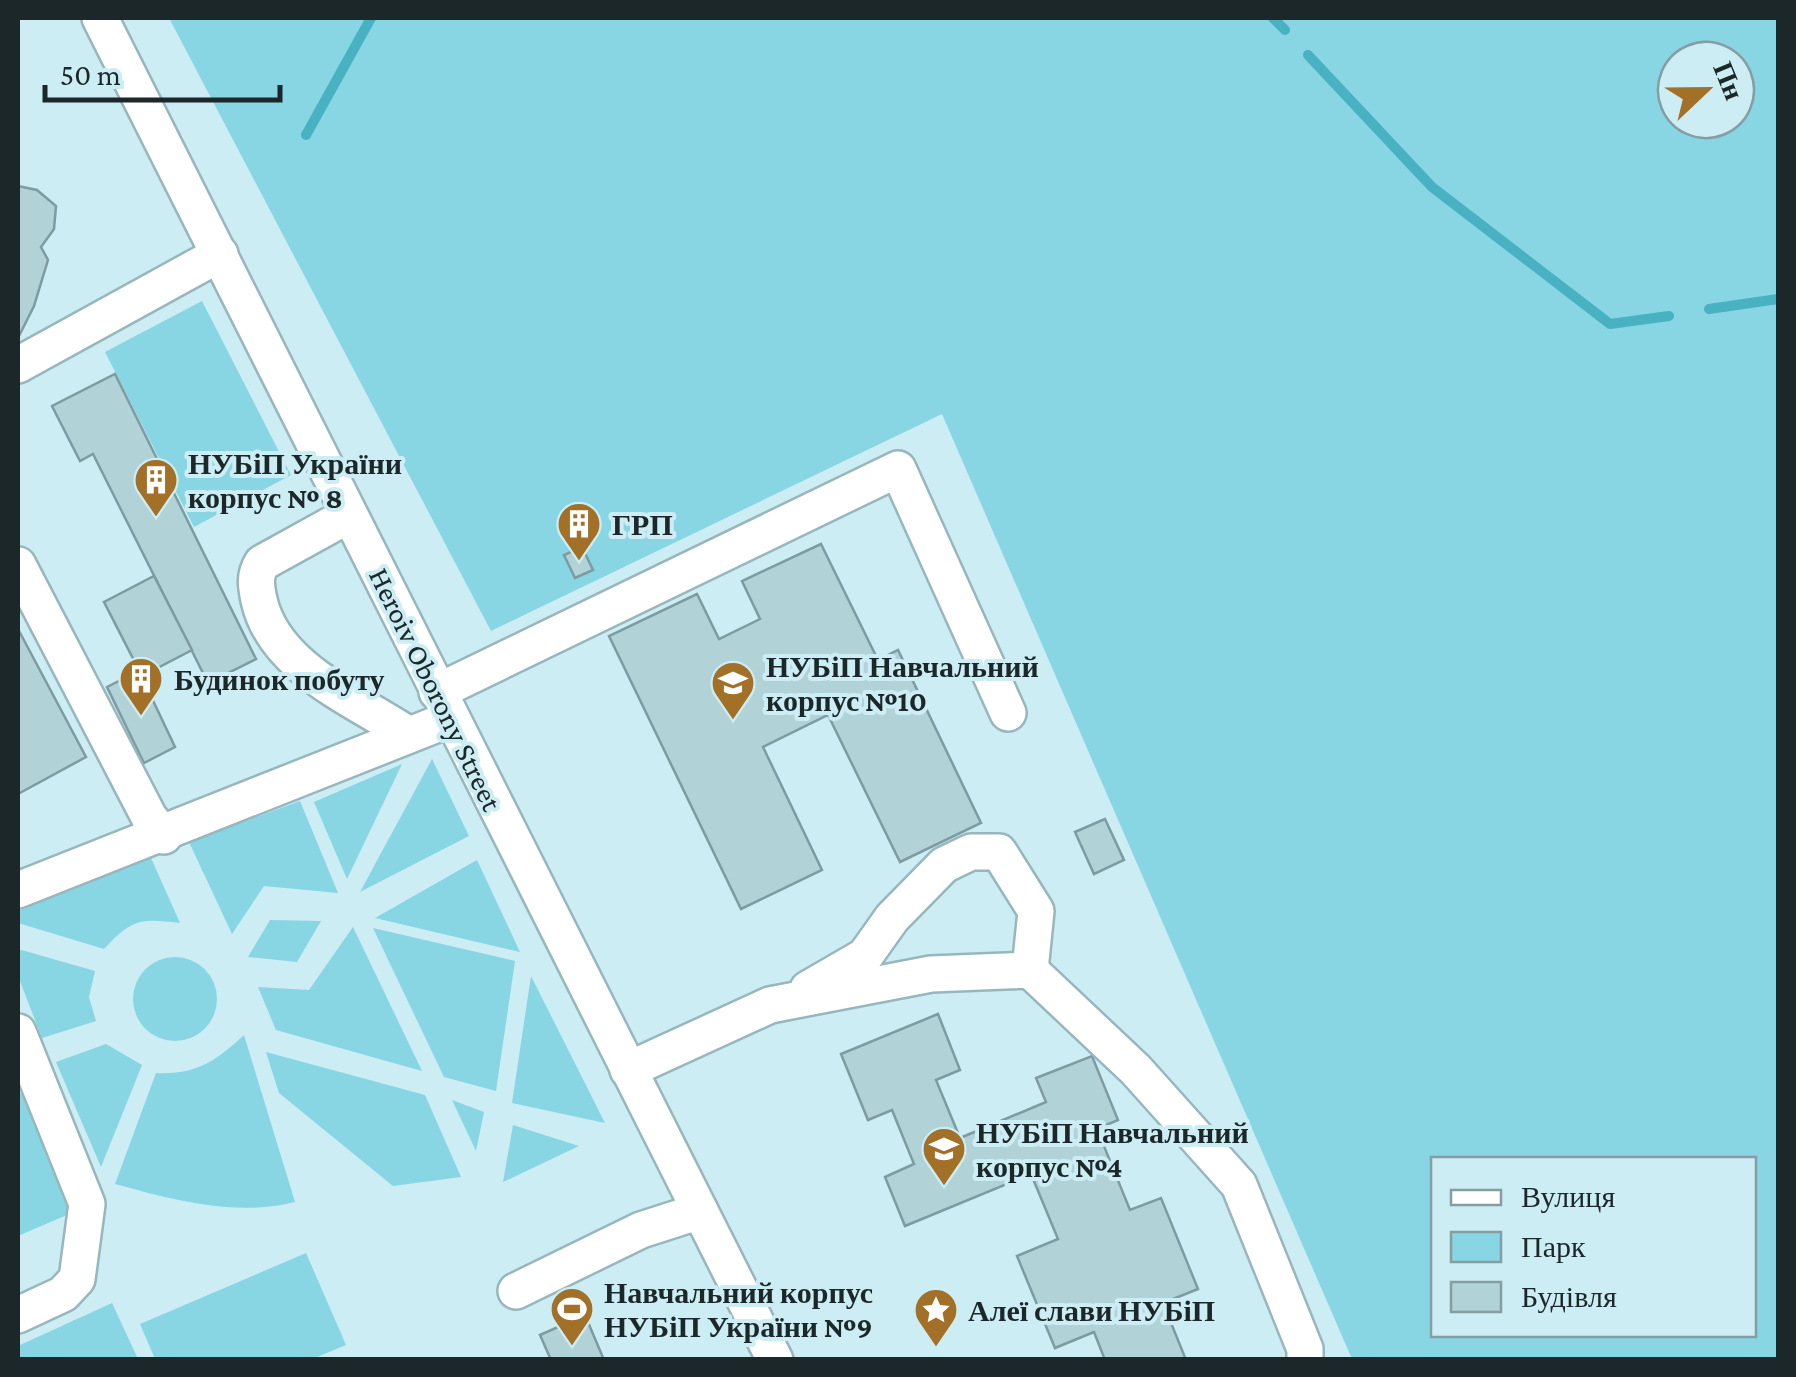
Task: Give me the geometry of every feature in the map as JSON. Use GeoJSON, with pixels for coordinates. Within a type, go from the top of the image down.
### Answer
{"type":"FeatureCollection","features":[{"type":"Feature","properties":{"kind":"street","name":"Heroiv Oborony Street"},"geometry":{"type":"LineString","coordinates":[[100,18],[775,1360]]}},
{"type":"Feature","properties":{"kind":"street"},"geometry":{"type":"LineString","coordinates":[[18,365],[220,254]]}},
{"type":"Feature","properties":{"kind":"street"},"geometry":{"type":"LineString","coordinates":[[18,890],[164,836],[410,735],[443,706],[898,469],[1008,714]]}},
{"type":"Feature","properties":{"kind":"street"},"geometry":{"type":"LineString","coordinates":[[349,515],[262,564],[255,584],[264,620],[277,645],[410,735]]}},
{"type":"Feature","properties":{"kind":"street"},"geometry":{"type":"LineString","coordinates":[[18,565],[149,817],[164,836]]}},
{"type":"Feature","properties":{"kind":"street"},"geometry":{"type":"LineString","coordinates":[[788,1001],[865,956],[920,887],[944,865],[971,852],[998,852],[1036,911],[1030,970]]}},
{"type":"Feature","properties":{"kind":"street"},"geometry":{"type":"LineString","coordinates":[[628,1070],[770,1005],[932,974],[1030,970],[1136,1070],[1238,1185],[1305,1349],[1305,1360]]}},
{"type":"Feature","properties":{"kind":"street"},"geometry":{"type":"LineString","coordinates":[[18,1032],[87,1204],[87,1231],[77,1278],[62,1294],[18,1314]]}},
{"type":"Feature","properties":{"kind":"street"},"geometry":{"type":"LineString","coordinates":[[516,1291],[641,1230],[676,1222],[700,1211]]}},
{"type":"Feature","properties":{"kind":"green space"},"geometry":{"type":"Polygon","coordinates":[[[169,18],[1778,18],[1778,1359],[1352,1359],[942,414],[491,631],[169,18]]]}},
{"type":"Feature","properties":{"kind":"green space"},"geometry":{"type":"Polygon","coordinates":[[[202,301],[291,475],[194,527],[105,352],[202,301]]]}},
{"type":"Feature","properties":{"kind":"green space"},"geometry":{"type":"Polygon","coordinates":[[[432,759],[469,836],[360,892],[432,759]]]}},
{"type":"Feature","properties":{"kind":"green space"},"geometry":{"type":"Polygon","coordinates":[[[402,764],[347,879],[314,802],[402,764]]]}},
{"type":"Feature","properties":{"kind":"green space"},"geometry":{"type":"Polygon","coordinates":[[[300,801],[338,893],[264,886],[232,934],[189,842],[300,801]]]}},
{"type":"Feature","properties":{"kind":"green space"},"geometry":{"type":"Polygon","coordinates":[[[151,858],[180,923],[138,923],[104,949],[18,923],[18,911],[151,858]]]}},
{"type":"Feature","properties":{"kind":"green space"},"geometry":{"type":"Polygon","coordinates":[[[477,860],[520,952],[375,918],[477,860]]]}},
{"type":"Feature","properties":{"kind":"green space"},"geometry":{"type":"Polygon","coordinates":[[[270,920],[321,921],[297,962],[248,957],[270,920]]]}},
{"type":"Feature","properties":{"kind":"green space"},"geometry":{"type":"Polygon","coordinates":[[[353,927],[422,1071],[276,1030],[258,987],[309,990],[353,927]]]}},
{"type":"Feature","properties":{"kind":"green space"},"geometry":{"type":"Polygon","coordinates":[[[373,928],[515,961],[496,1091],[444,1077],[373,928]]]}},
{"type":"Feature","properties":{"kind":"green space"},"geometry":{"type":"Polygon","coordinates":[[[18,949],[95,971],[89,997],[96,1021],[42,1038],[18,976],[18,949]]]}},
{"type":"Feature","properties":{"kind":"green space"},"geometry":{"type":"Polygon","coordinates":[[[175,957],[191,960],[205,969],[214,983],[214,1015],[205,1029],[191,1038],[175,1041],[159,1038],[145,1029],[136,1015],[133,999],[136,983],[145,969],[159,960],[175,957]]]}},
{"type":"Feature","properties":{"kind":"green space"},"geometry":{"type":"Polygon","coordinates":[[[531,976],[605,1123],[512,1103],[531,976]]]}},
{"type":"Feature","properties":{"kind":"green space"},"geometry":{"type":"Polygon","coordinates":[[[244,1035],[295,1202],[227,1207],[182,1201],[115,1184],[156,1073],[194,1069],[244,1035]]]}},
{"type":"Feature","properties":{"kind":"green space"},"geometry":{"type":"Polygon","coordinates":[[[106,1044],[142,1065],[101,1167],[56,1062],[106,1044]]]}},
{"type":"Feature","properties":{"kind":"green space"},"geometry":{"type":"Polygon","coordinates":[[[266,1052],[425,1095],[461,1177],[393,1186],[279,1093],[266,1052]]]}},
{"type":"Feature","properties":{"kind":"green space"},"geometry":{"type":"Polygon","coordinates":[[[24,1091],[76,1211],[18,1236],[18,1094],[24,1091]]]}},
{"type":"Feature","properties":{"kind":"green space"},"geometry":{"type":"Polygon","coordinates":[[[452,1100],[484,1112],[476,1151],[452,1100]]]}},
{"type":"Feature","properties":{"kind":"green space"},"geometry":{"type":"Polygon","coordinates":[[[513,1125],[579,1146],[503,1182],[513,1125]]]}},
{"type":"Feature","properties":{"kind":"green space"},"geometry":{"type":"Polygon","coordinates":[[[306,1253],[346,1345],[312,1359],[155,1359],[140,1324],[306,1253]]]}},
{"type":"Feature","properties":{"kind":"green space"},"geometry":{"type":"Polygon","coordinates":[[[112,1303],[138,1359],[18,1359],[18,1346],[112,1303]]]}},
{"type":"Feature","properties":{"kind":"building"},"geometry":{"type":"Polygon","coordinates":[[[18,186],[37,190],[56,206],[54,229],[41,247],[48,260],[34,306],[18,338],[18,186]]]}},
{"type":"Feature","properties":{"kind":"building","name":"НУБіП України корпус № 8"},"geometry":{"type":"Polygon","coordinates":[[[115,374],[256,659],[208,683],[93,454],[80,461],[52,406],[115,374]]]}},
{"type":"Feature","properties":{"kind":"building","name":"НУБіП Навчальний корпус №10"},"geometry":{"type":"Polygon","coordinates":[[[821,544],[878,660],[898,650],[981,823],[900,862],[828,715],[763,747],[822,870],[741,909],[609,636],[697,594],[719,639],[760,619],[742,581],[821,544]]]}},
{"type":"Feature","properties":{"kind":"building","name":"ГРП"},"geometry":{"type":"Polygon","coordinates":[[[582,547],[593,570],[575,578],[564,555],[582,547]]]}},
{"type":"Feature","properties":{"kind":"building"},"geometry":{"type":"Polygon","coordinates":[[[154,576],[192,650],[142,676],[104,602],[154,576]]]}},
{"type":"Feature","properties":{"kind":"building"},"geometry":{"type":"Polygon","coordinates":[[[18,629],[86,757],[18,794],[18,629]]]}},
{"type":"Feature","properties":{"kind":"building","name":"Будинок побуту"},"geometry":{"type":"Polygon","coordinates":[[[139,671],[175,747],[144,763],[107,687],[139,671]]]}},
{"type":"Feature","properties":{"kind":"building"},"geometry":{"type":"Polygon","coordinates":[[[1105,819],[1124,860],[1094,874],[1075,832],[1105,819]]]}},
{"type":"Feature","properties":{"kind":"building","name":"НУБіП Навчальний корпус №4"},"geometry":{"type":"Polygon","coordinates":[[[938,1014],[960,1070],[936,1080],[960,1138],[1046,1102],[1036,1078],[1092,1056],[1118,1120],[1097,1129],[1130,1210],[1161,1198],[1198,1289],[1163,1303],[1186,1360],[1105,1360],[1094,1332],[1055,1348],[1017,1256],[1058,1239],[1031,1174],[905,1226],[885,1177],[914,1164],[892,1110],[868,1120],[841,1054],[938,1014]]]}},
{"type":"Feature","properties":{"kind":"building","name":"Навчальний корпус НУБіП України №9"},"geometry":{"type":"Polygon","coordinates":[[[585,1315],[604,1360],[551,1360],[540,1335],[585,1315]]]}},
{"type":"Feature","properties":{"kind":"waterway"},"geometry":{"type":"LineString","coordinates":[[306,135],[371,18]]}},
{"type":"Feature","properties":{"kind":"waterway"},"geometry":{"type":"LineString","coordinates":[[1273,18],[1285,30]]}},
{"type":"Feature","properties":{"kind":"waterway"},"geometry":{"type":"LineString","coordinates":[[1308,55],[1432,187],[1610,324],[1669,316]]}},
{"type":"Feature","properties":{"kind":"waterway"},"geometry":{"type":"LineString","coordinates":[[1709,309],[1778,299]]}},
{"type":"Feature","properties":{"kind":"place","name":"НУБіП України корпус № 8"},"geometry":{"type":"Point","coordinates":[156,518]}},
{"type":"Feature","properties":{"kind":"place","name":"ГРП"},"geometry":{"type":"Point","coordinates":[579,562]}},
{"type":"Feature","properties":{"kind":"place","name":"Будинок побуту"},"geometry":{"type":"Point","coordinates":[141,717]}},
{"type":"Feature","properties":{"kind":"place","name":"НУБіП Навчальний корпус №10"},"geometry":{"type":"Point","coordinates":[733,721]}},
{"type":"Feature","properties":{"kind":"place","name":"НУБіП Навчальний корпус №4"},"geometry":{"type":"Point","coordinates":[944,1187]}},
{"type":"Feature","properties":{"kind":"place","name":"Навчальний корпус НУБіП України №9"},"geometry":{"type":"Point","coordinates":[572,1347]}},
{"type":"Feature","properties":{"kind":"place","name":"Алеї слави НУБіП"},"geometry":{"type":"Point","coordinates":[936,1348]}}]}
